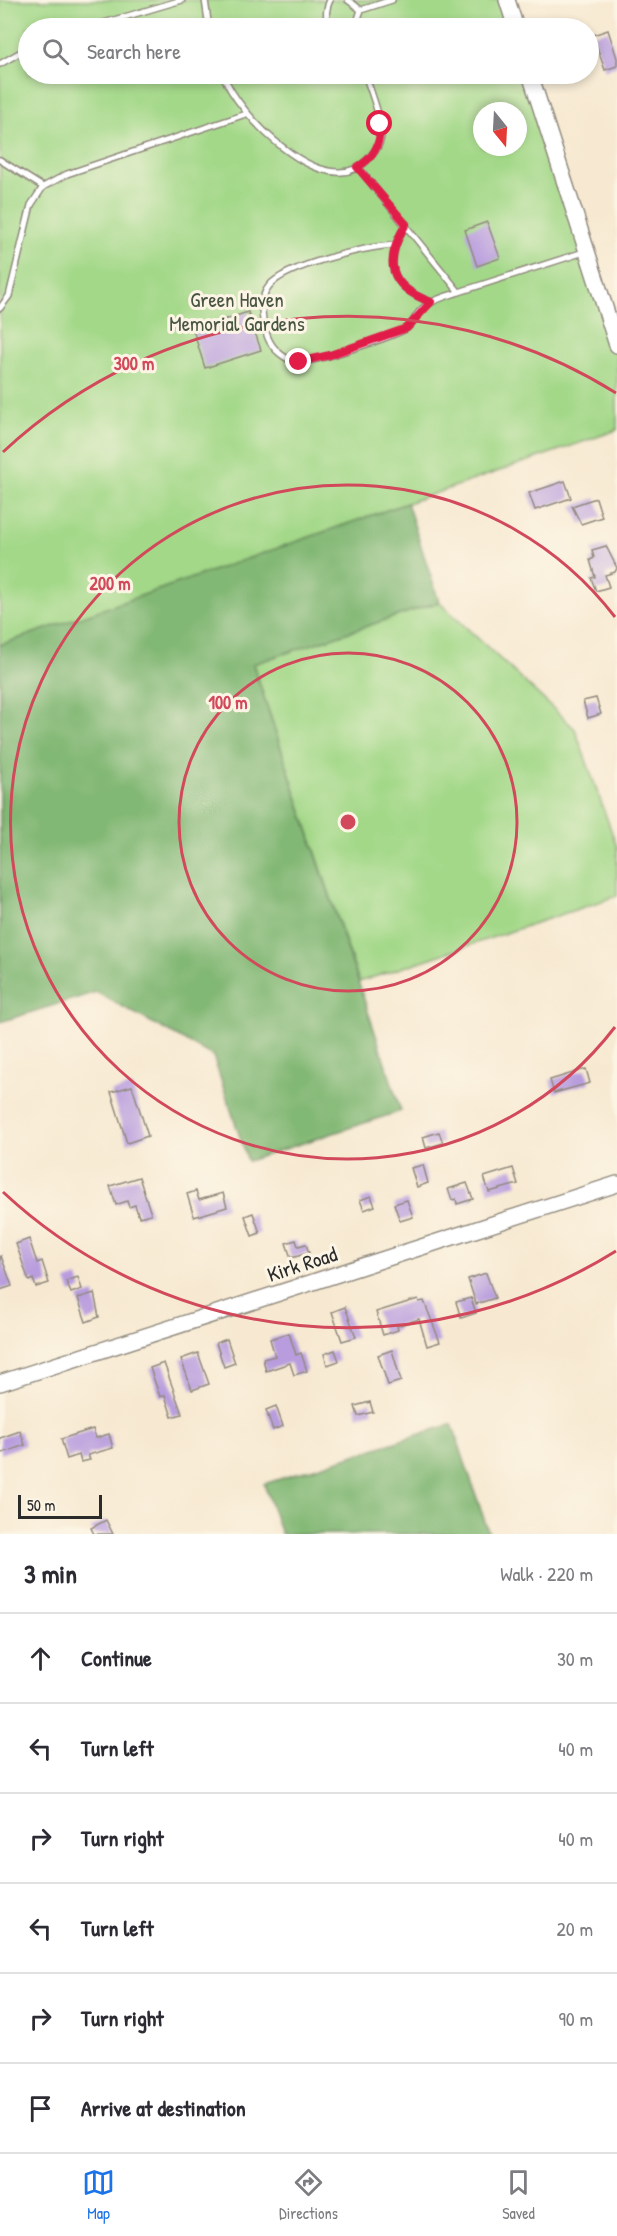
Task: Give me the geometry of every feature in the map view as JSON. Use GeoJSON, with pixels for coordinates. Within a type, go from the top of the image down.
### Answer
{"type":"FeatureCollection","features":[{"type":"Feature","properties":{"kind":"street"},"geometry":{"type":"LineString","coordinates":[[507,0],[513,18]]}},
{"type":"Feature","properties":{"kind":"street"},"geometry":{"type":"LineString","coordinates":[[533,84],[617,345]]}},
{"type":"Feature","properties":{"kind":"street","name":"Kirk Road"},"geometry":{"type":"LineString","coordinates":[[0,1383],[617,1185]]}},
{"type":"Feature","properties":{"kind":"lane"},"geometry":{"type":"LineString","coordinates":[[121,18],[182,0]]}},
{"type":"Feature","properties":{"kind":"lane"},"geometry":{"type":"LineString","coordinates":[[205,0],[208,18]]}},
{"type":"Feature","properties":{"kind":"lane"},"geometry":{"type":"LineString","coordinates":[[327,18],[326,9],[330,0]]}},
{"type":"Feature","properties":{"kind":"lane"},"geometry":{"type":"LineString","coordinates":[[348,0],[361,10]]}},
{"type":"Feature","properties":{"kind":"lane"},"geometry":{"type":"LineString","coordinates":[[361,10],[392,0]]}},
{"type":"Feature","properties":{"kind":"lane"},"geometry":{"type":"LineString","coordinates":[[359,18],[361,10]]}},
{"type":"Feature","properties":{"kind":"lane"},"geometry":{"type":"LineString","coordinates":[[0,64],[18,54]]}},
{"type":"Feature","properties":{"kind":"lane"},"geometry":{"type":"LineString","coordinates":[[229,84],[246,114],[265,134],[302,160],[333,172],[349,171],[357,167],[375,152],[381,139],[380,124],[368,84]]}},
{"type":"Feature","properties":{"kind":"lane"},"geometry":{"type":"LineString","coordinates":[[0,308],[9,296],[31,205],[43,187],[67,174],[246,114]]}},
{"type":"Feature","properties":{"kind":"lane"},"geometry":{"type":"LineString","coordinates":[[0,160],[22,177],[43,187]]}},
{"type":"Feature","properties":{"kind":"lane"},"geometry":{"type":"LineString","coordinates":[[357,167],[406,224],[459,292]]}},
{"type":"Feature","properties":{"kind":"lane"},"geometry":{"type":"LineString","coordinates":[[406,224],[394,245],[391,257],[398,279],[415,296],[431,302]]}},
{"type":"Feature","properties":{"kind":"lane"},"geometry":{"type":"LineString","coordinates":[[394,245],[357,251],[278,277],[267,287],[261,307],[269,341],[279,354],[299,362],[330,355],[407,328],[431,302],[587,251]]}},
{"type":"Feature","properties":{"kind":"green space","name":"Green Haven Memorial Gardens"},"geometry":{"type":"Polygon","coordinates":[[[0,0],[507,0],[513,18],[18,18],[18,84],[533,84],[617,345],[617,430],[0,645],[0,0]]]}},
{"type":"Feature","properties":{"kind":"green space"},"geometry":{"type":"Polygon","coordinates":[[[407,503],[439,602],[253,664],[401,1111],[248,1161],[213,1056],[96,992],[0,1022],[0,645],[407,503]]]}},
{"type":"Feature","properties":{"kind":"green space"},"geometry":{"type":"Polygon","coordinates":[[[439,602],[575,729],[617,847],[617,896],[359,982],[253,664],[439,602]]]}},
{"type":"Feature","properties":{"kind":"green space"},"geometry":{"type":"Polygon","coordinates":[[[452,1424],[489,1534],[281,1534],[264,1484],[452,1424]]]}},
{"type":"Feature","properties":{"kind":"building"},"geometry":{"type":"Polygon","coordinates":[[[608,30],[617,58],[617,66],[605,70],[599,52],[599,33],[608,30]]]}},
{"type":"Feature","properties":{"kind":"building"},"geometry":{"type":"Polygon","coordinates":[[[487,222],[500,258],[477,266],[465,230],[487,222]]]}},
{"type":"Feature","properties":{"kind":"building"},"geometry":{"type":"Polygon","coordinates":[[[248,312],[261,350],[205,368],[193,330],[248,312]]]}},
{"type":"Feature","properties":{"kind":"building"},"geometry":{"type":"Polygon","coordinates":[[[565,481],[571,498],[535,510],[529,493],[565,481]]]}},
{"type":"Feature","properties":{"kind":"building"},"geometry":{"type":"Polygon","coordinates":[[[596,498],[602,517],[581,524],[572,506],[596,498]]]}},
{"type":"Feature","properties":{"kind":"building"},"geometry":{"type":"Polygon","coordinates":[[[606,546],[617,568],[615,572],[605,575],[609,587],[596,591],[591,578],[595,577],[590,560],[594,558],[592,550],[606,546]]]}},
{"type":"Feature","properties":{"kind":"building"},"geometry":{"type":"Polygon","coordinates":[[[596,698],[601,714],[588,718],[583,701],[596,698]]]}},
{"type":"Feature","properties":{"kind":"building"},"geometry":{"type":"Polygon","coordinates":[[[586,1069],[590,1083],[554,1093],[550,1080],[586,1069]]]}},
{"type":"Feature","properties":{"kind":"building"},"geometry":{"type":"Polygon","coordinates":[[[132,1086],[148,1136],[127,1143],[111,1092],[132,1086]]]}},
{"type":"Feature","properties":{"kind":"building"},"geometry":{"type":"Polygon","coordinates":[[[439,1132],[443,1143],[426,1148],[423,1137],[439,1132]]]}},
{"type":"Feature","properties":{"kind":"building"},"geometry":{"type":"Polygon","coordinates":[[[423,1165],[428,1183],[417,1187],[411,1168],[423,1165]]]}},
{"type":"Feature","properties":{"kind":"building"},"geometry":{"type":"Polygon","coordinates":[[[513,1168],[518,1184],[489,1192],[484,1177],[513,1168]]]}},
{"type":"Feature","properties":{"kind":"building"},"geometry":{"type":"Polygon","coordinates":[[[139,1177],[151,1214],[139,1217],[135,1205],[129,1207],[127,1201],[116,1205],[110,1186],[139,1177]]]}},
{"type":"Feature","properties":{"kind":"building"},"geometry":{"type":"Polygon","coordinates":[[[467,1183],[473,1199],[457,1204],[456,1199],[452,1200],[448,1189],[467,1183]]]}},
{"type":"Feature","properties":{"kind":"building"},"geometry":{"type":"Polygon","coordinates":[[[196,1191],[199,1200],[223,1193],[227,1207],[194,1217],[187,1194],[196,1191]]]}},
{"type":"Feature","properties":{"kind":"building"},"geometry":{"type":"Polygon","coordinates":[[[371,1196],[375,1206],[364,1210],[360,1200],[371,1196]]]}},
{"type":"Feature","properties":{"kind":"building"},"geometry":{"type":"Polygon","coordinates":[[[407,1200],[413,1217],[400,1221],[394,1204],[407,1200]]]}},
{"type":"Feature","properties":{"kind":"building"},"geometry":{"type":"Polygon","coordinates":[[[253,1213],[260,1233],[252,1236],[245,1216],[253,1213]]]}},
{"type":"Feature","properties":{"kind":"building"},"geometry":{"type":"Polygon","coordinates":[[[29,1239],[37,1263],[42,1261],[49,1283],[36,1287],[33,1279],[29,1281],[16,1244],[29,1239]]]}},
{"type":"Feature","properties":{"kind":"building"},"geometry":{"type":"Polygon","coordinates":[[[296,1240],[298,1246],[306,1244],[309,1253],[291,1258],[286,1243],[296,1240]]]}},
{"type":"Feature","properties":{"kind":"building"},"geometry":{"type":"Polygon","coordinates":[[[0,1257],[12,1286],[0,1290],[0,1257]]]}},
{"type":"Feature","properties":{"kind":"building"},"geometry":{"type":"Polygon","coordinates":[[[486,1273],[495,1298],[476,1304],[468,1279],[486,1273]]]}},
{"type":"Feature","properties":{"kind":"building"},"geometry":{"type":"Polygon","coordinates":[[[78,1277],[82,1289],[71,1293],[66,1281],[78,1277]]]}},
{"type":"Feature","properties":{"kind":"building"},"geometry":{"type":"Polygon","coordinates":[[[94,1293],[99,1317],[86,1322],[78,1298],[94,1293]]]}},
{"type":"Feature","properties":{"kind":"building"},"geometry":{"type":"Polygon","coordinates":[[[471,1298],[476,1313],[461,1318],[456,1302],[471,1298]]]}},
{"type":"Feature","properties":{"kind":"building"},"geometry":{"type":"Polygon","coordinates":[[[418,1299],[419,1302],[424,1301],[440,1342],[427,1346],[419,1319],[397,1326],[398,1330],[383,1335],[376,1312],[418,1299]]]}},
{"type":"Feature","properties":{"kind":"building"},"geometry":{"type":"Polygon","coordinates":[[[345,1307],[356,1337],[342,1341],[332,1312],[345,1307]]]}},
{"type":"Feature","properties":{"kind":"building"},"geometry":{"type":"Polygon","coordinates":[[[289,1333],[296,1355],[301,1353],[307,1371],[294,1375],[290,1363],[266,1371],[263,1359],[275,1356],[270,1339],[289,1333]]]}},
{"type":"Feature","properties":{"kind":"building"},"geometry":{"type":"Polygon","coordinates":[[[227,1339],[235,1363],[224,1367],[216,1343],[227,1339]]]}},
{"type":"Feature","properties":{"kind":"building"},"geometry":{"type":"Polygon","coordinates":[[[335,1350],[339,1361],[327,1365],[324,1354],[335,1350]]]}},
{"type":"Feature","properties":{"kind":"building"},"geometry":{"type":"Polygon","coordinates":[[[392,1350],[401,1381],[388,1385],[378,1355],[392,1350]]]}},
{"type":"Feature","properties":{"kind":"building"},"geometry":{"type":"Polygon","coordinates":[[[198,1353],[209,1384],[192,1390],[181,1359],[198,1353]]]}},
{"type":"Feature","properties":{"kind":"building"},"geometry":{"type":"Polygon","coordinates":[[[164,1363],[182,1414],[172,1417],[165,1395],[160,1397],[150,1368],[164,1363]]]}},
{"type":"Feature","properties":{"kind":"building"},"geometry":{"type":"Polygon","coordinates":[[[370,1402],[373,1412],[358,1416],[355,1406],[370,1402]]]}},
{"type":"Feature","properties":{"kind":"building"},"geometry":{"type":"Polygon","coordinates":[[[276,1406],[283,1426],[273,1430],[266,1410],[276,1406]]]}},
{"type":"Feature","properties":{"kind":"building"},"geometry":{"type":"Polygon","coordinates":[[[93,1429],[96,1438],[109,1434],[113,1448],[88,1455],[90,1460],[81,1462],[79,1455],[67,1459],[61,1439],[93,1429]]]}},
{"type":"Feature","properties":{"kind":"building"},"geometry":{"type":"Polygon","coordinates":[[[20,1431],[25,1445],[0,1454],[0,1438],[20,1431]]]}},
{"type":"Feature","properties":{"kind":"building"},"geometry":{"type":"Polygon","coordinates":[[[106,1520],[113,1534],[94,1534],[91,1528],[106,1520]]]}},
{"type":"Feature","properties":{"kind":"route"},"geometry":{"type":"LineString","coordinates":[[299,362],[330,355],[407,328],[420,311],[431,302],[415,296],[398,279],[391,257],[394,245],[406,224],[357,167],[375,152],[381,139],[380,124]]}}]}
